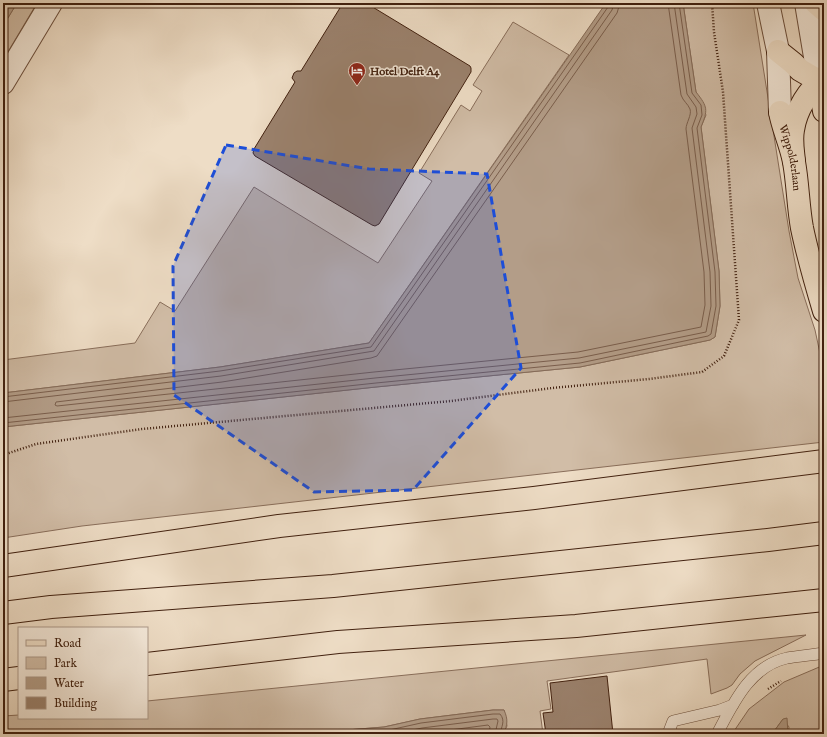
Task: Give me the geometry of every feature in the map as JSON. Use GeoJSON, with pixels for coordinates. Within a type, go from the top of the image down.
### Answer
{"type":"FeatureCollection","features":[{"type":"Feature","properties":{"kind":"main road"},"geometry":{"type":"LineString","coordinates":[[816,3],[824,10]]}},
{"type":"Feature","properties":{"kind":"main road"},"geometry":{"type":"LineString","coordinates":[[778,51],[800,70],[822,81]]}},
{"type":"Feature","properties":{"kind":"main road"},"geometry":{"type":"LineString","coordinates":[[822,81],[824,111]]}},
{"type":"Feature","properties":{"kind":"main road"},"geometry":{"type":"LineString","coordinates":[[794,161],[793,130],[796,117],[809,93],[822,81]]}},
{"type":"Feature","properties":{"kind":"main road","name":"Wippolderlaan"},"geometry":{"type":"LineString","coordinates":[[780,112],[794,161],[802,227],[812,271],[824,311]]}},
{"type":"Feature","properties":{"kind":"main road"},"geometry":{"type":"LineString","coordinates":[[3,566],[279,526],[534,498],[824,461]]}},
{"type":"Feature","properties":{"kind":"main road"},"geometry":{"type":"LineString","coordinates":[[3,613],[51,607],[333,586],[824,533]]}},
{"type":"Feature","properties":{"kind":"main road"},"geometry":{"type":"LineString","coordinates":[[148,664],[338,642],[576,626],[824,600]]}},
{"type":"Feature","properties":{"kind":"main road"},"geometry":{"type":"LineString","coordinates":[[3,680],[18,678]]}},
{"type":"Feature","properties":{"kind":"street"},"geometry":{"type":"LineString","coordinates":[[3,83],[52,3]]}},
{"type":"Feature","properties":{"kind":"street","name":"Wippolderlaan"},"geometry":{"type":"LineString","coordinates":[[768,3],[778,51],[780,112]]}},
{"type":"Feature","properties":{"kind":"street"},"geometry":{"type":"LineString","coordinates":[[806,3],[822,81]]}},
{"type":"Feature","properties":{"kind":"lane"},"geometry":{"type":"LineString","coordinates":[[717,734],[746,684],[765,668],[786,658],[824,653]]}},
{"type":"Feature","properties":{"kind":"lane"},"geometry":{"type":"LineString","coordinates":[[668,734],[673,721],[720,710],[733,705]]}},
{"type":"Feature","properties":{"kind":"path"},"geometry":{"type":"LineString","coordinates":[[3,455],[36,444],[142,429],[450,401],[552,388],[649,379],[702,372],[724,356],[739,320],[723,92],[714,32],[712,3]]}},
{"type":"Feature","properties":{"kind":"path"},"geometry":{"type":"LineString","coordinates":[[765,692],[783,680]]}},
{"type":"Feature","properties":{"kind":"highlighted area"},"geometry":{"type":"Polygon","coordinates":[[[226,145],[369,169],[487,174],[521,368],[413,490],[314,492],[174,395],[173,266],[226,145]]]}},
{"type":"Feature","properties":{"kind":"green space"},"geometry":{"type":"Polygon","coordinates":[[[17,3],[37,3],[3,60],[3,26],[17,3]]]}},
{"type":"Feature","properties":{"kind":"green space"},"geometry":{"type":"Polygon","coordinates":[[[683,3],[753,3],[789,231],[798,278],[815,330],[824,372],[824,386],[821,387],[824,413],[824,442],[82,526],[3,538],[3,427],[376,387],[580,367],[710,340],[715,337],[720,306],[719,271],[701,127],[706,115],[696,92],[683,3]]]}},
{"type":"Feature","properties":{"kind":"green space"},"geometry":{"type":"Polygon","coordinates":[[[513,22],[569,55],[369,343],[220,367],[3,393],[3,360],[135,343],[160,302],[175,311],[254,187],[378,263],[432,181],[419,173],[461,105],[470,111],[482,91],[473,85],[513,22]]]}},
{"type":"Feature","properties":{"kind":"green space"},"geometry":{"type":"Polygon","coordinates":[[[806,635],[755,661],[740,674],[732,685],[711,694],[707,659],[547,681],[551,709],[540,711],[543,734],[503,734],[507,726],[504,710],[493,710],[420,719],[384,727],[297,734],[3,734],[3,716],[18,715],[18,719],[148,719],[148,701],[806,635]]]}},
{"type":"Feature","properties":{"kind":"green space"},"geometry":{"type":"Polygon","coordinates":[[[824,665],[824,734],[788,734],[789,727],[783,719],[772,734],[732,734],[749,709],[784,682],[824,665]]]}},
{"type":"Feature","properties":{"kind":"water"},"geometry":{"type":"Polygon","coordinates":[[[3,3],[17,3],[3,26],[3,3]]]}},
{"type":"Feature","properties":{"kind":"water"},"geometry":{"type":"Polygon","coordinates":[[[606,3],[683,3],[696,92],[703,101],[706,109],[701,127],[719,271],[720,306],[715,337],[710,340],[580,367],[376,387],[3,427],[3,393],[220,367],[369,343],[606,3]]]}},
{"type":"Feature","properties":{"kind":"water"},"geometry":{"type":"Polygon","coordinates":[[[504,710],[507,722],[503,734],[297,734],[384,727],[420,719],[504,710]]]}},
{"type":"Feature","properties":{"kind":"water"},"geometry":{"type":"Polygon","coordinates":[[[787,718],[788,734],[772,734],[783,719],[787,718]]]}},
{"type":"Feature","properties":{"kind":"building"},"geometry":{"type":"Polygon","coordinates":[[[343,3],[366,3],[471,68],[471,72],[379,224],[375,226],[255,156],[253,153],[295,82],[292,78],[294,73],[301,71],[343,3]]]}},
{"type":"Feature","properties":{"kind":"building"},"geometry":{"type":"Polygon","coordinates":[[[607,676],[613,734],[546,734],[543,713],[553,712],[550,683],[607,676]]]}},
{"type":"Feature","properties":{"kind":"place","name":"Hotel Delft A4"},"geometry":{"type":"Point","coordinates":[357,86]}}]}
